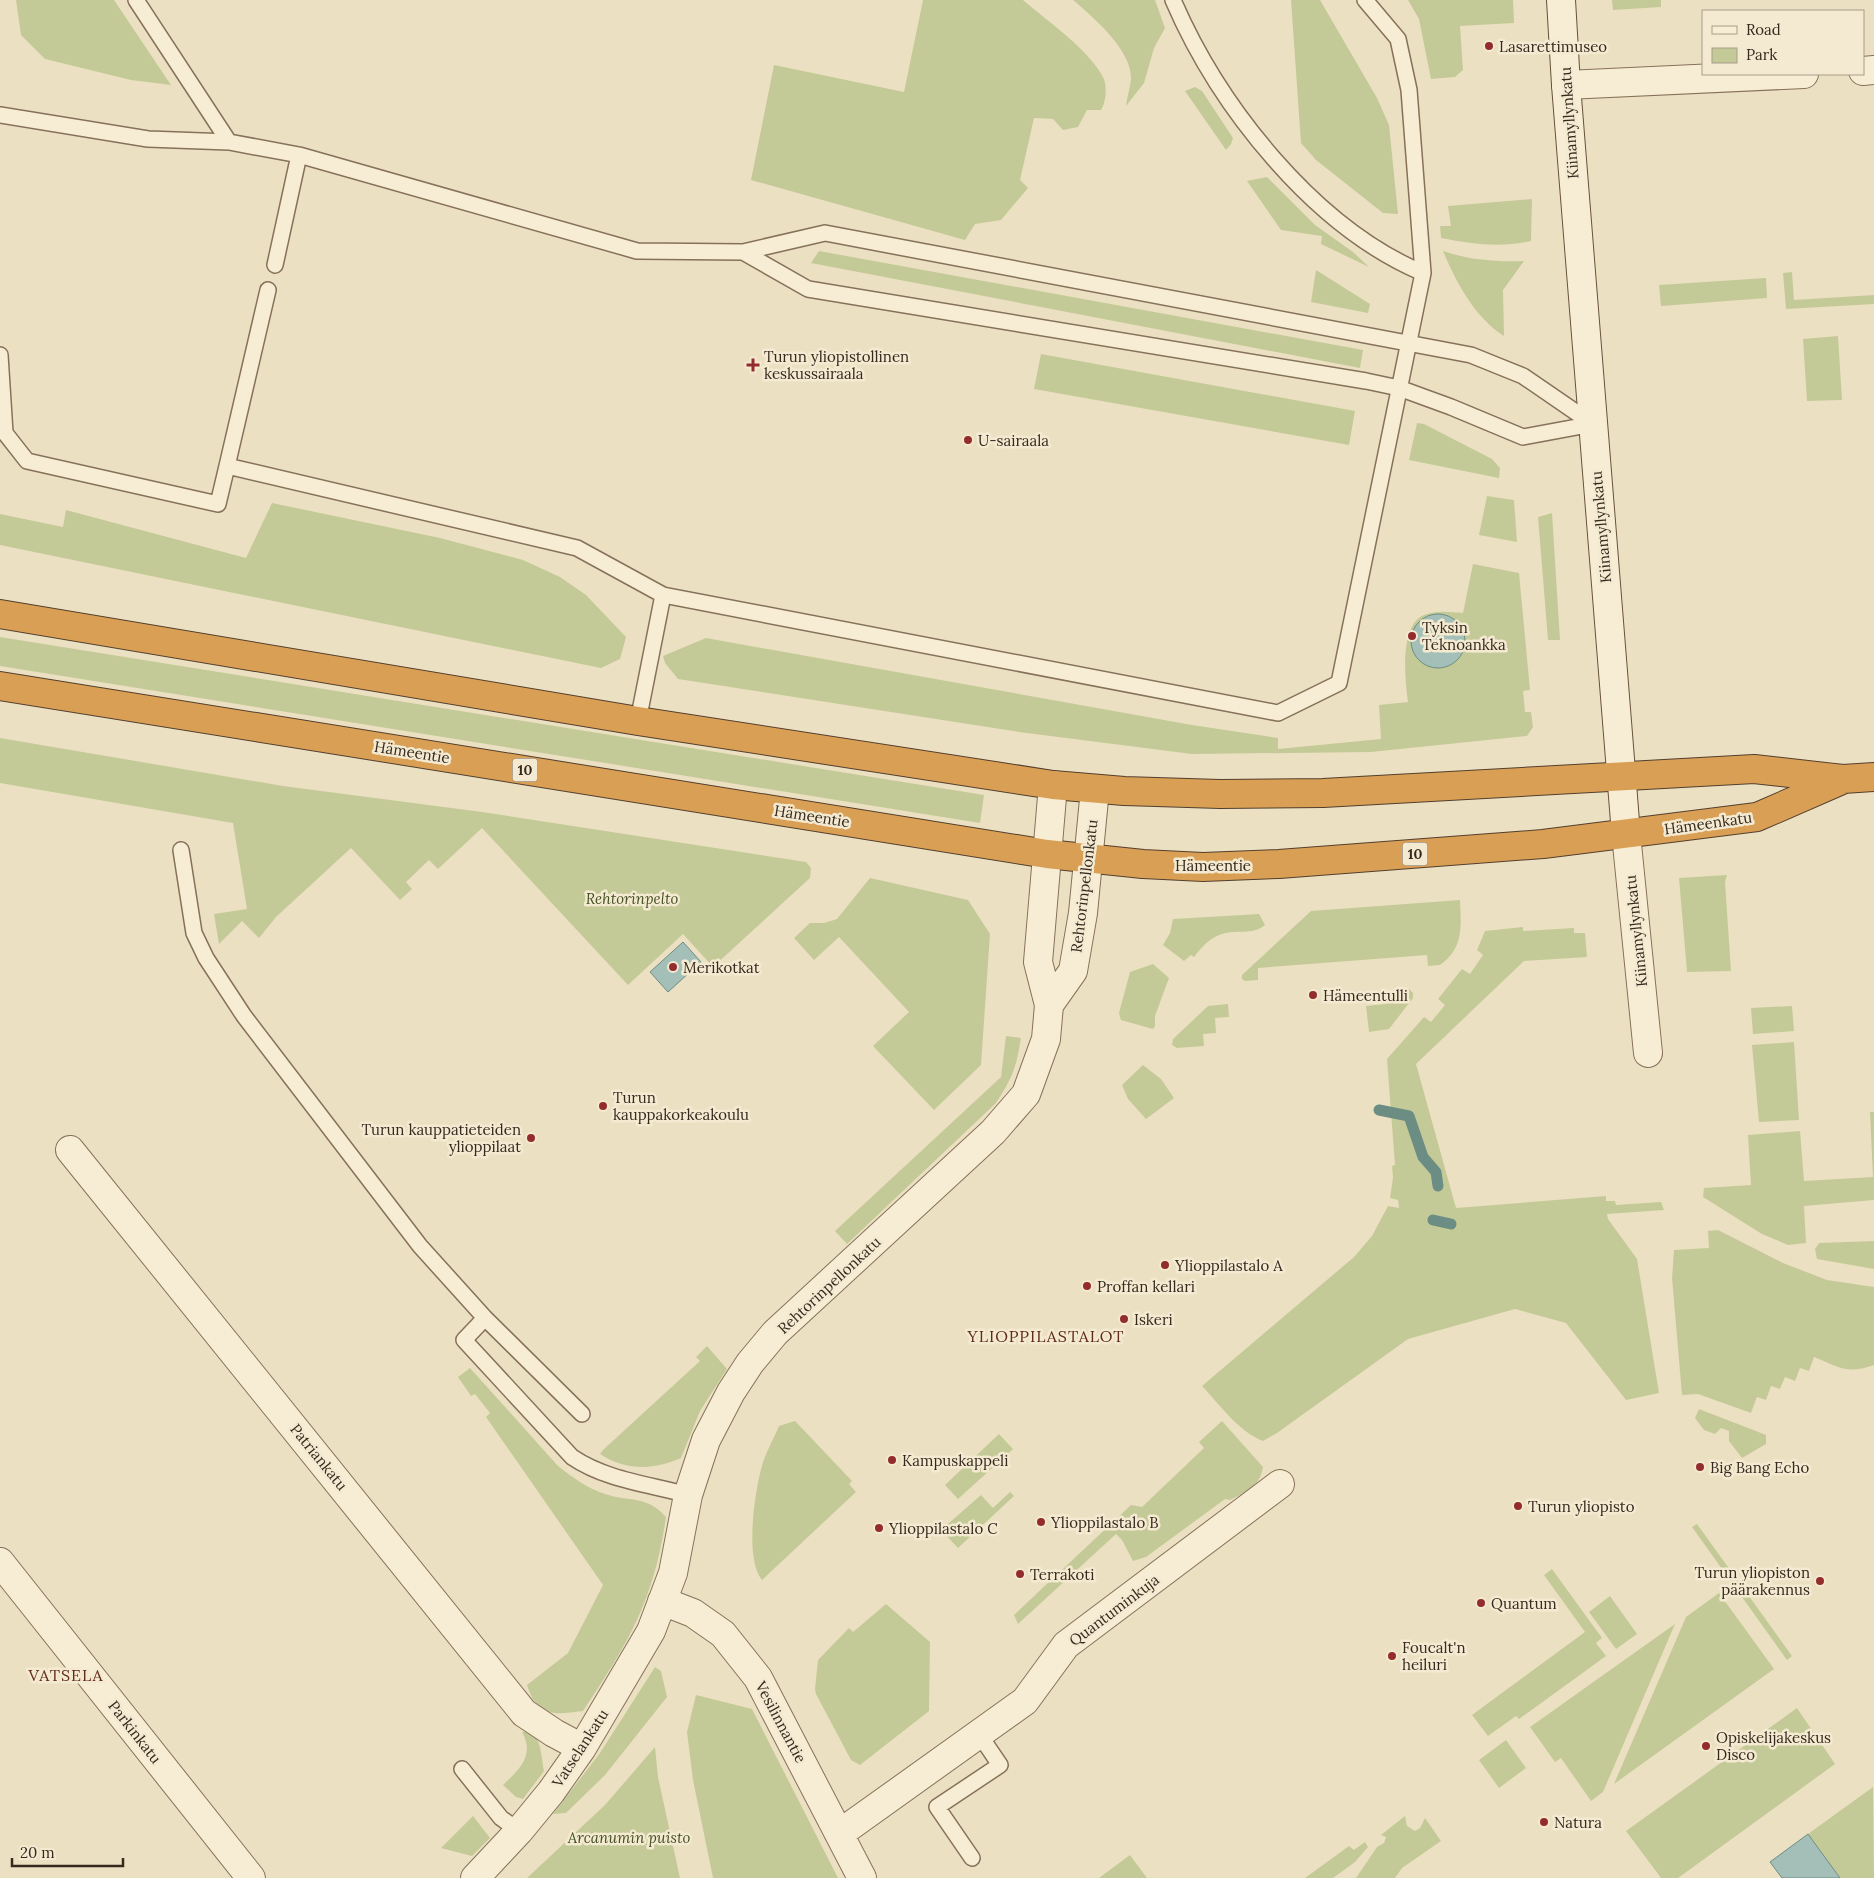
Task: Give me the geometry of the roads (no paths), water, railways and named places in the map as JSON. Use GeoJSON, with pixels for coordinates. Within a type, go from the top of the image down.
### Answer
{"type":"FeatureCollection","features":[{"type":"Feature","properties":{"kind":"highway","name":"10"},"geometry":{"type":"LineString","coordinates":[[6,615],[638,721],[1053,785],[1220,794],[1323,793],[1620,777]]}},
{"type":"Feature","properties":{"kind":"highway","name":"Hämeentie"},"geometry":{"type":"LineString","coordinates":[[1,687],[1047,854],[1090,857],[1142,864],[1203,867],[1279,864],[1543,844],[1626,834]]}},
{"type":"Feature","properties":{"kind":"highway","name":"Hämeenkatu"},"geometry":{"type":"LineString","coordinates":[[1620,777],[1754,769],[1843,779],[1874,777]]}},
{"type":"Feature","properties":{"kind":"highway","name":"Hämeenkatu"},"geometry":{"type":"LineString","coordinates":[[1626,834],[1757,817],[1843,779]]}},
{"type":"Feature","properties":{"kind":"street","name":"Kiinamyllynkatu"},"geometry":{"type":"LineString","coordinates":[[1561,0],[1620,777],[1648,1054]]}},
{"type":"Feature","properties":{"kind":"street"},"geometry":{"type":"LineString","coordinates":[[1566,85],[1782,75]]}},
{"type":"Feature","properties":{"kind":"street","name":"Rehtorinpellonkatu"},"geometry":{"type":"LineString","coordinates":[[662,1601],[673,1573],[688,1496],[706,1440],[750,1363],[776,1333],[993,1132],[1026,1094],[1046,1039],[1049,1005],[1038,962],[1053,785]]}},
{"type":"Feature","properties":{"kind":"street","name":"Rehtorinpellonkatu"},"geometry":{"type":"LineString","coordinates":[[1049,1005],[1072,971],[1083,913],[1090,857],[1094,788]]}},
{"type":"Feature","properties":{"kind":"street","name":"Patriankatu"},"geometry":{"type":"LineString","coordinates":[[70,1150],[524,1713],[554,1734],[582,1748]]}},
{"type":"Feature","properties":{"kind":"street","name":"Quantuminkuja"},"geometry":{"type":"LineString","coordinates":[[839,1834],[1025,1701],[1066,1645],[1280,1484]]}},
{"type":"Feature","properties":{"kind":"street","name":"Parkinkatu"},"geometry":{"type":"LineString","coordinates":[[0,1562],[251,1878]]}},
{"type":"Feature","properties":{"kind":"street","name":"Vatselankatu"},"geometry":{"type":"LineString","coordinates":[[475,1878],[519,1831],[551,1792],[582,1748],[651,1631],[662,1601]]}},
{"type":"Feature","properties":{"kind":"street","name":"Vesilinnantie"},"geometry":{"type":"LineString","coordinates":[[662,1601],[693,1613],[723,1634],[758,1678],[862,1878]]}},
{"type":"Feature","properties":{"kind":"lane"},"geometry":{"type":"LineString","coordinates":[[136,0],[229,142]]}},
{"type":"Feature","properties":{"kind":"lane"},"geometry":{"type":"LineString","coordinates":[[1173,0],[1190,39],[1204,63],[1264,150],[1336,220],[1395,261],[1423,273]]}},
{"type":"Feature","properties":{"kind":"lane"},"geometry":{"type":"LineString","coordinates":[[228,466],[577,548],[663,595],[1278,713],[1339,683],[1407,343],[1423,273],[1409,90],[1398,39],[1365,0]]}},
{"type":"Feature","properties":{"kind":"lane"},"geometry":{"type":"LineString","coordinates":[[0,115],[148,140],[229,142],[300,155],[637,251],[743,252],[826,233],[1471,355],[1523,376],[1593,424]]}},
{"type":"Feature","properties":{"kind":"lane"},"geometry":{"type":"LineString","coordinates":[[275,265],[300,155]]}},
{"type":"Feature","properties":{"kind":"lane"},"geometry":{"type":"LineString","coordinates":[[743,252],[808,289],[1366,381],[1399,388],[1523,437],[1593,424]]}},
{"type":"Feature","properties":{"kind":"lane"},"geometry":{"type":"LineString","coordinates":[[0,355],[5,433],[27,461],[218,504],[268,290]]}},
{"type":"Feature","properties":{"kind":"lane"},"geometry":{"type":"LineString","coordinates":[[638,721],[663,595]]}},
{"type":"Feature","properties":{"kind":"lane"},"geometry":{"type":"LineString","coordinates":[[181,850],[194,933],[206,958],[244,1016],[420,1246],[485,1318],[582,1414]]}},
{"type":"Feature","properties":{"kind":"lane"},"geometry":{"type":"LineString","coordinates":[[485,1318],[464,1340],[572,1457],[588,1468],[605,1475],[688,1496]]}},
{"type":"Feature","properties":{"kind":"lane"},"geometry":{"type":"LineString","coordinates":[[972,1858],[937,1807],[1000,1765],[979,1734]]}},
{"type":"Feature","properties":{"kind":"lane"},"geometry":{"type":"LineString","coordinates":[[462,1769],[501,1818],[519,1831]]}},
{"type":"Feature","properties":{"kind":"water"},"geometry":{"type":"Polygon","coordinates":[[[1433,614],[1443,614],[1457,622],[1463,631],[1465,641],[1463,651],[1457,660],[1443,668],[1433,668],[1423,663],[1416,656],[1411,646],[1411,636],[1416,626],[1423,619],[1433,614]]]}},
{"type":"Feature","properties":{"kind":"water"},"geometry":{"type":"Polygon","coordinates":[[[683,942],[701,962],[668,992],[650,972],[683,942]]]}},
{"type":"Feature","properties":{"kind":"water"},"geometry":{"type":"Polygon","coordinates":[[[1808,1834],[1840,1878],[1782,1878],[1770,1862],[1808,1834]]]}},
{"type":"Feature","properties":{"kind":"waterway"},"geometry":{"type":"LineString","coordinates":[[1379,1110],[1409,1116],[1423,1157],[1436,1172],[1438,1186]]}},
{"type":"Feature","properties":{"kind":"waterway"},"geometry":{"type":"LineString","coordinates":[[1433,1220],[1451,1224]]}},
{"type":"Feature","properties":{"kind":"place","name":"Lasarettimuseo"},"geometry":{"type":"Point","coordinates":[1489,46]}},
{"type":"Feature","properties":{"kind":"place","name":"Turun yliopistollinen keskussairaala"},"geometry":{"type":"Point","coordinates":[753,365]}},
{"type":"Feature","properties":{"kind":"place","name":"U-sairaala"},"geometry":{"type":"Point","coordinates":[968,440]}},
{"type":"Feature","properties":{"kind":"place","name":"Tyksin Teknoankka"},"geometry":{"type":"Point","coordinates":[1412,636]}},
{"type":"Feature","properties":{"kind":"place","name":"Merikotkat"},"geometry":{"type":"Point","coordinates":[673,967]}},
{"type":"Feature","properties":{"kind":"place","name":"Hämeentulli"},"geometry":{"type":"Point","coordinates":[1313,995]}},
{"type":"Feature","properties":{"kind":"place","name":"Turun kauppakorkeakoulu"},"geometry":{"type":"Point","coordinates":[603,1106]}},
{"type":"Feature","properties":{"kind":"place","name":"Turun kauppatieteiden ylioppilaat"},"geometry":{"type":"Point","coordinates":[531,1138]}},
{"type":"Feature","properties":{"kind":"place","name":"Ylioppilastalo A"},"geometry":{"type":"Point","coordinates":[1165,1265]}},
{"type":"Feature","properties":{"kind":"place","name":"Proffan kellari"},"geometry":{"type":"Point","coordinates":[1087,1286]}},
{"type":"Feature","properties":{"kind":"place","name":"Iskeri"},"geometry":{"type":"Point","coordinates":[1124,1319]}},
{"type":"Feature","properties":{"kind":"place","name":"Kampuskappeli"},"geometry":{"type":"Point","coordinates":[892,1460]}},
{"type":"Feature","properties":{"kind":"place","name":"Big Bang Echo"},"geometry":{"type":"Point","coordinates":[1700,1467]}},
{"type":"Feature","properties":{"kind":"place","name":"Turun yliopisto"},"geometry":{"type":"Point","coordinates":[1518,1506]}},
{"type":"Feature","properties":{"kind":"place","name":"Ylioppilastalo B"},"geometry":{"type":"Point","coordinates":[1041,1522]}},
{"type":"Feature","properties":{"kind":"place","name":"Ylioppilastalo C"},"geometry":{"type":"Point","coordinates":[879,1528]}},
{"type":"Feature","properties":{"kind":"place","name":"Terrakoti"},"geometry":{"type":"Point","coordinates":[1020,1574]}},
{"type":"Feature","properties":{"kind":"place","name":"Turun yliopiston päärakennus"},"geometry":{"type":"Point","coordinates":[1820,1581]}},
{"type":"Feature","properties":{"kind":"place","name":"Quantum"},"geometry":{"type":"Point","coordinates":[1481,1603]}},
{"type":"Feature","properties":{"kind":"place","name":"Foucalt'n heiluri"},"geometry":{"type":"Point","coordinates":[1392,1656]}},
{"type":"Feature","properties":{"kind":"place","name":"Opiskelijakeskus Disco"},"geometry":{"type":"Point","coordinates":[1706,1746]}},
{"type":"Feature","properties":{"kind":"place","name":"Natura"},"geometry":{"type":"Point","coordinates":[1544,1822]}},
{"type":"Feature","properties":{"kind":"district","name":"YLIOPPILASTALOT"},"geometry":{"type":"Point","coordinates":[1046,1336]}},
{"type":"Feature","properties":{"kind":"district","name":"VATSELA"},"geometry":{"type":"Point","coordinates":[66,1675]}},
{"type":"Feature","properties":{"kind":"park label","name":"Rehtorinpelto"},"geometry":{"type":"Point","coordinates":[632,898]}},
{"type":"Feature","properties":{"kind":"park label","name":"Arcanumin puisto"},"geometry":{"type":"Point","coordinates":[629,1837]}}]}
